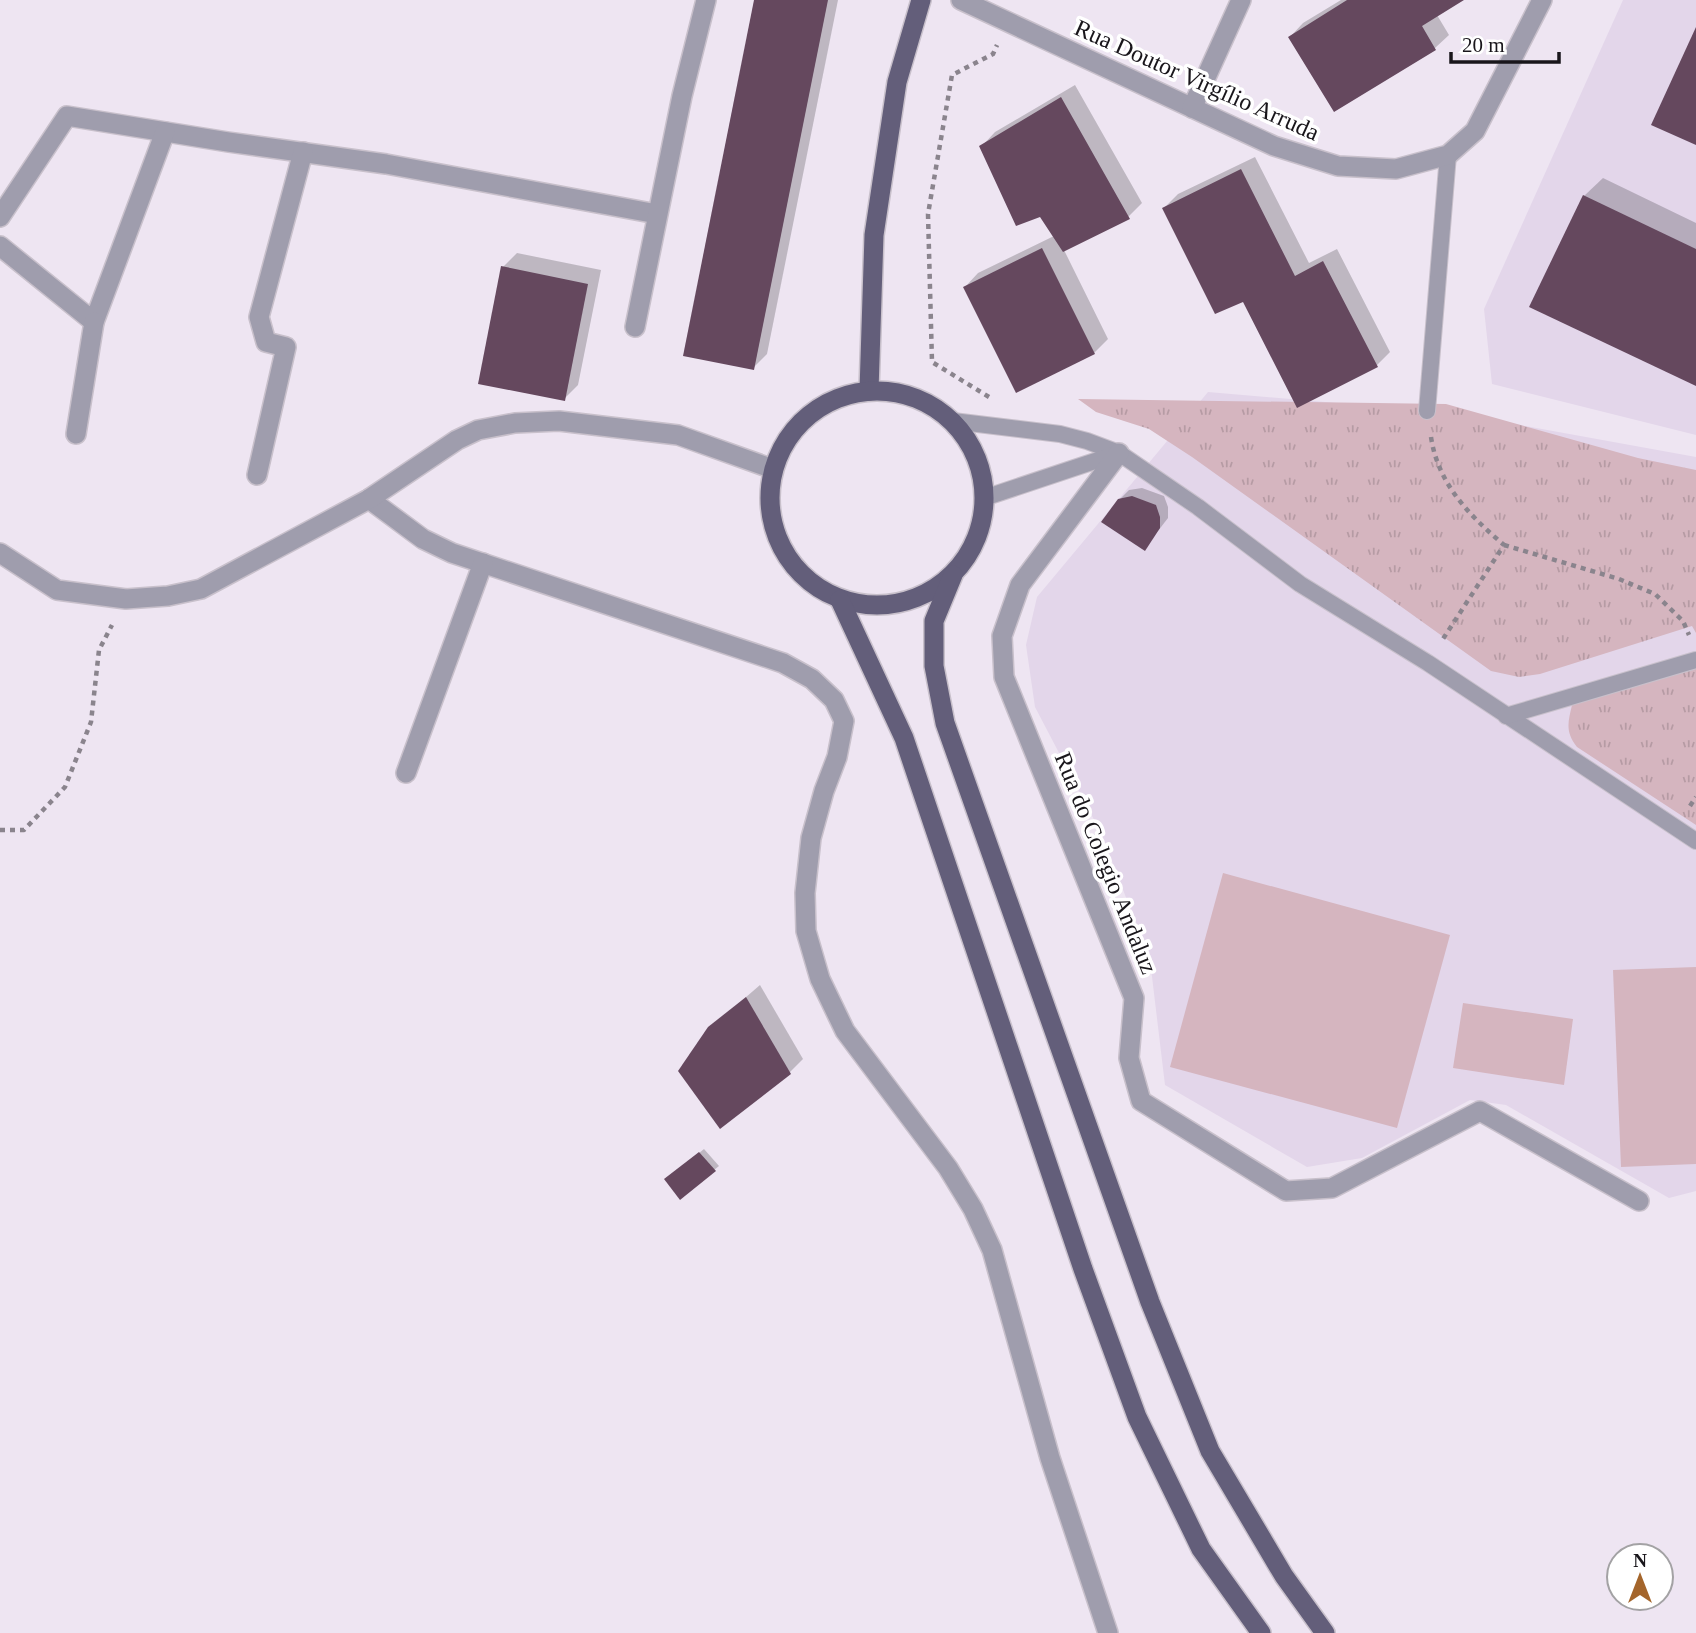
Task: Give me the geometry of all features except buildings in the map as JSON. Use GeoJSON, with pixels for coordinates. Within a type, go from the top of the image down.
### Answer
{"type":"FeatureCollection","features":[{"type":"Feature","properties":{"kind":"main road"},"geometry":{"type":"LineString","coordinates":[[869,391],[874,235],[897,82],[921,0]]}},
{"type":"Feature","properties":{"kind":"main road"},"geometry":{"type":"LineString","coordinates":[[953,575],[922,597],[877,606],[840,600],[797,571],[777,539],[769,507],[773,469],[789,436],[827,403],[869,391],[906,395],[948,416],[975,452],[985,504],[977,540],[953,575],[934,621],[934,666],[950,736],[1150,1302],[1210,1451],[1284,1576],[1325,1633]]}},
{"type":"Feature","properties":{"kind":"main road"},"geometry":{"type":"LineString","coordinates":[[840,600],[904,738],[1083,1269],[1137,1417],[1201,1549],[1261,1633]]}},
{"type":"Feature","properties":{"kind":"street"},"geometry":{"type":"LineString","coordinates":[[635,327],[657,214],[706,0]]}},
{"type":"Feature","properties":{"kind":"street","name":"Rua Doutor Virgílio Arruda"},"geometry":{"type":"LineString","coordinates":[[961,0],[1274,146],[1338,166],[1396,169],[1448,155],[1475,131],[1542,0]]}},
{"type":"Feature","properties":{"kind":"street"},"geometry":{"type":"LineString","coordinates":[[1192,108],[1241,0]]}},
{"type":"Feature","properties":{"kind":"street"},"geometry":{"type":"LineString","coordinates":[[0,216],[67,116],[386,164],[657,214]]}},
{"type":"Feature","properties":{"kind":"street"},"geometry":{"type":"LineString","coordinates":[[76,434],[94,322],[165,132]]}},
{"type":"Feature","properties":{"kind":"street"},"geometry":{"type":"LineString","coordinates":[[257,475],[286,347],[266,342],[259,317],[303,152]]}},
{"type":"Feature","properties":{"kind":"street"},"geometry":{"type":"LineString","coordinates":[[0,246],[94,322]]}},
{"type":"Feature","properties":{"kind":"street"},"geometry":{"type":"LineString","coordinates":[[0,553],[57,590],[126,599],[168,596],[201,589],[369,499],[457,440],[478,430],[515,423],[559,421],[678,435],[773,469]]}},
{"type":"Feature","properties":{"kind":"street","name":"Rua do Colegio Andaluz"},"geometry":{"type":"LineString","coordinates":[[1119,453],[1020,585],[1002,636],[1004,677],[1134,998],[1129,1058],[1141,1101],[1286,1191],[1332,1188],[1480,1111],[1639,1201]]}},
{"type":"Feature","properties":{"kind":"street"},"geometry":{"type":"LineString","coordinates":[[369,499],[423,539],[452,552],[783,663],[812,679],[834,700],[844,721],[837,757],[811,838],[805,893],[806,931],[820,979],[845,1031],[948,1168],[973,1209],[992,1250],[1050,1458],[1108,1633]]}},
{"type":"Feature","properties":{"kind":"street"},"geometry":{"type":"LineString","coordinates":[[406,773],[482,563]]}},
{"type":"Feature","properties":{"kind":"lane"},"geometry":{"type":"LineString","coordinates":[[1427,411],[1448,155]]}},
{"type":"Feature","properties":{"kind":"lane"},"geometry":{"type":"LineString","coordinates":[[953,421],[1060,434],[1119,453],[1198,507],[1300,584],[1428,663],[1696,841]]}},
{"type":"Feature","properties":{"kind":"lane"},"geometry":{"type":"LineString","coordinates":[[984,498],[1119,453]]}},
{"type":"Feature","properties":{"kind":"lane"},"geometry":{"type":"LineString","coordinates":[[1506,716],[1696,660]]}},
{"type":"Feature","properties":{"kind":"path"},"geometry":{"type":"LineString","coordinates":[[989,398],[932,362],[928,214],[952,75],[993,54],[1007,22]]}},
{"type":"Feature","properties":{"kind":"path"},"geometry":{"type":"LineString","coordinates":[[1427,411],[1434,456],[1450,486],[1470,515],[1504,545],[1619,579],[1655,594],[1683,621],[1692,642]]}},
{"type":"Feature","properties":{"kind":"path"},"geometry":{"type":"LineString","coordinates":[[1428,663],[1504,545]]}},
{"type":"Feature","properties":{"kind":"path"},"geometry":{"type":"LineString","coordinates":[[0,830],[24,830],[65,787],[91,722],[99,650],[126,599]]}},
{"type":"Feature","properties":{"kind":"shaded area"},"geometry":{"type":"Polygon","coordinates":[[[1623,0],[1696,0],[1696,435],[1492,384],[1484,309],[1623,0]]]}},
{"type":"Feature","properties":{"kind":"shaded area"},"geometry":{"type":"Polygon","coordinates":[[[1208,392],[1453,413],[1696,457],[1696,1191],[1669,1198],[1506,1105],[1470,1100],[1362,1158],[1307,1167],[1165,1085],[1150,960],[1102,835],[1035,707],[1026,645],[1037,597],[1208,392]]]}},
{"type":"Feature","properties":{"kind":"green space"},"geometry":{"type":"Polygon","coordinates":[[[1078,399],[1446,404],[1638,458],[1696,470],[1696,633],[1692,626],[1540,674],[1519,677],[1491,671],[1192,457],[1149,429],[1096,412],[1078,399]]]}},
{"type":"Feature","properties":{"kind":"green space"},"geometry":{"type":"Polygon","coordinates":[[[1696,665],[1696,825],[1577,747],[1568,727],[1572,705],[1696,665]]]}},
{"type":"Feature","properties":{"kind":"green space"},"geometry":{"type":"Polygon","coordinates":[[[1223,873],[1450,935],[1397,1128],[1170,1067],[1223,873]]]}},
{"type":"Feature","properties":{"kind":"green space"},"geometry":{"type":"Polygon","coordinates":[[[1696,967],[1696,1164],[1621,1167],[1613,970],[1696,967]]]}},
{"type":"Feature","properties":{"kind":"green space"},"geometry":{"type":"Polygon","coordinates":[[[1463,1003],[1573,1019],[1564,1085],[1453,1068],[1463,1003]]]}}]}
